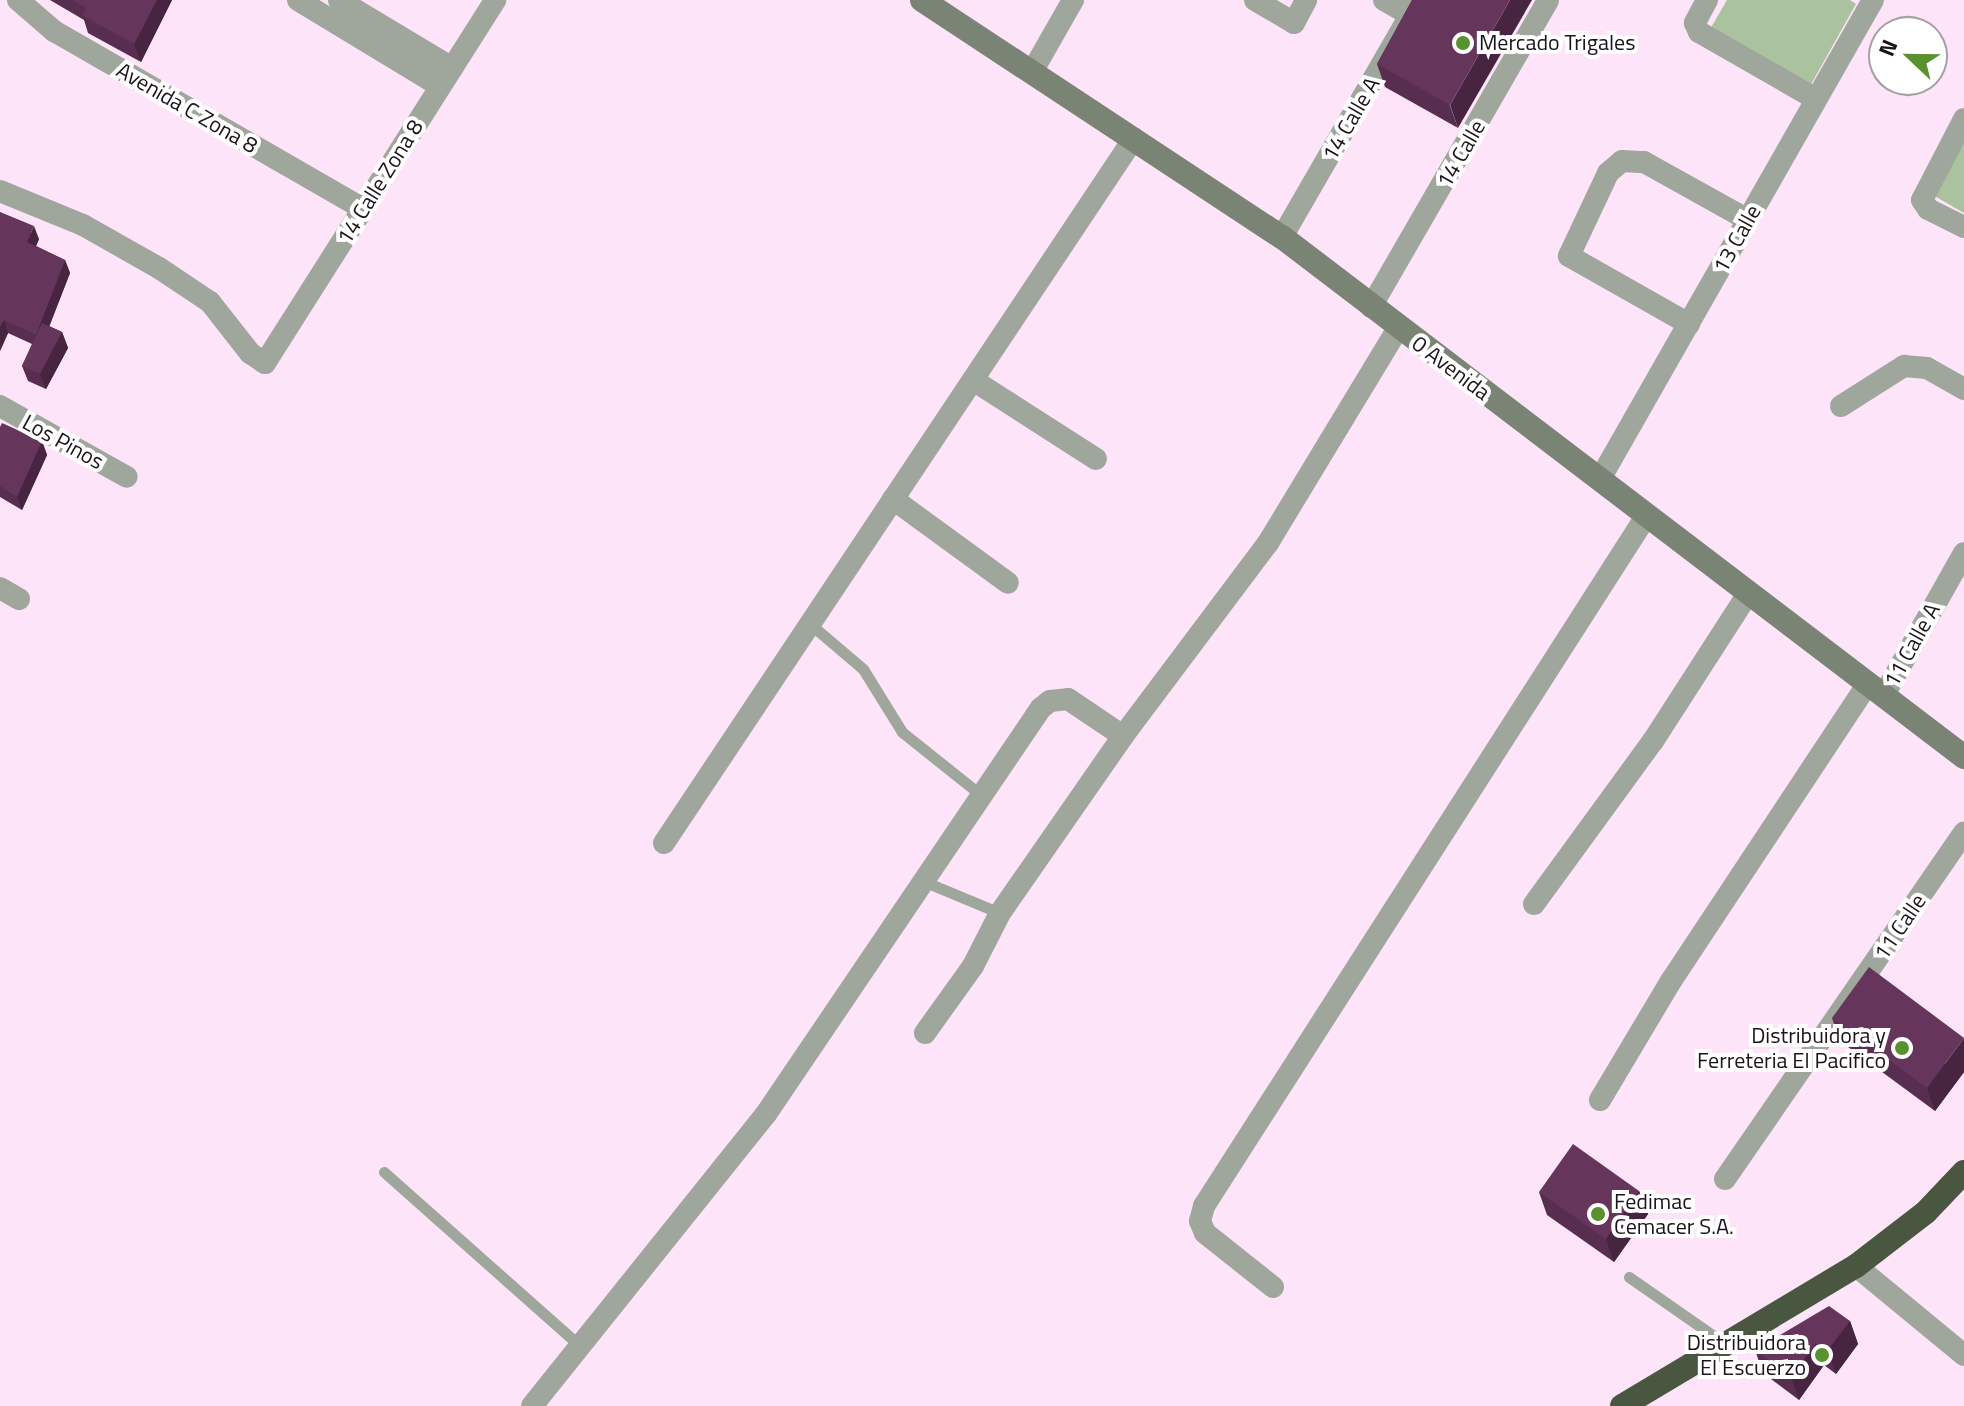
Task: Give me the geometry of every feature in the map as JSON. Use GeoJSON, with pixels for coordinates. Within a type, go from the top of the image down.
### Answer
{"type":"FeatureCollection","features":[{"type":"Feature","properties":{"kind":"highway"},"geometry":{"type":"LineString","coordinates":[[1622,1406],[1727,1346],[1856,1266],[1926,1212],[1964,1172]]}},
{"type":"Feature","properties":{"kind":"street","name":"Avenida C Zona 8"},"geometry":{"type":"LineString","coordinates":[[18,0],[54,31],[363,209]]}},
{"type":"Feature","properties":{"kind":"street"},"geometry":{"type":"LineString","coordinates":[[298,0],[446,77]]}},
{"type":"Feature","properties":{"kind":"street"},"geometry":{"type":"LineString","coordinates":[[339,0],[446,77]]}},
{"type":"Feature","properties":{"kind":"street","name":"14 Calle Zona 8"},"geometry":{"type":"LineString","coordinates":[[0,191],[83,225],[159,268],[210,302],[250,353],[265,363],[495,0]]}},
{"type":"Feature","properties":{"kind":"street","name":"0 Avenida"},"geometry":{"type":"LineString","coordinates":[[922,0],[1282,237],[1964,757]]}},
{"type":"Feature","properties":{"kind":"street"},"geometry":{"type":"LineString","coordinates":[[1032,72],[1073,0]]}},
{"type":"Feature","properties":{"kind":"street"},"geometry":{"type":"LineString","coordinates":[[1255,0],[1294,23],[1306,0]]}},
{"type":"Feature","properties":{"kind":"street"},"geometry":{"type":"LineString","coordinates":[[1384,0],[1414,8]]}},
{"type":"Feature","properties":{"kind":"street","name":"14 Calle"},"geometry":{"type":"LineString","coordinates":[[1371,307],[1548,0]]}},
{"type":"Feature","properties":{"kind":"street"},"geometry":{"type":"LineString","coordinates":[[1707,0],[1696,26],[1816,99]]}},
{"type":"Feature","properties":{"kind":"street","name":"13 Calle"},"geometry":{"type":"LineString","coordinates":[[1600,479],[1868,2]]}},
{"type":"Feature","properties":{"kind":"street","name":"14 Calle A"},"geometry":{"type":"LineString","coordinates":[[1282,237],[1414,8]]}},
{"type":"Feature","properties":{"kind":"street"},"geometry":{"type":"LineString","coordinates":[[1964,119],[1924,192],[1924,204],[1964,227]]}},
{"type":"Feature","properties":{"kind":"street"},"geometry":{"type":"LineString","coordinates":[[664,843],[1134,138]]}},
{"type":"Feature","properties":{"kind":"street"},"geometry":{"type":"LineString","coordinates":[[1689,324],[1569,256],[1608,173],[1622,161],[1644,162],[1748,220]]}},
{"type":"Feature","properties":{"kind":"street"},"geometry":{"type":"LineString","coordinates":[[925,1033],[973,966],[1000,913],[1123,736],[1268,543],[1398,328]]}},
{"type":"Feature","properties":{"kind":"street"},"geometry":{"type":"LineString","coordinates":[[1841,406],[1904,366],[1927,368],[1964,389]]}},
{"type":"Feature","properties":{"kind":"street"},"geometry":{"type":"LineString","coordinates":[[973,380],[1096,459]]}},
{"type":"Feature","properties":{"kind":"street","name":"Los Pinos"},"geometry":{"type":"LineString","coordinates":[[0,406],[127,477]]}},
{"type":"Feature","properties":{"kind":"street"},"geometry":{"type":"LineString","coordinates":[[893,499],[1008,583]]}},
{"type":"Feature","properties":{"kind":"street"},"geometry":{"type":"LineString","coordinates":[[1273,1287],[1205,1233],[1200,1214],[1647,515]]}},
{"type":"Feature","properties":{"kind":"street","name":"11 Calle A"},"geometry":{"type":"LineString","coordinates":[[1600,1100],[1671,981],[1876,689],[1964,553]]}},
{"type":"Feature","properties":{"kind":"street"},"geometry":{"type":"LineString","coordinates":[[1534,904],[1661,729],[1749,592]]}},
{"type":"Feature","properties":{"kind":"street"},"geometry":{"type":"LineString","coordinates":[[532,1406],[766,1114],[981,795],[1050,701],[1068,699],[1123,736]]}},
{"type":"Feature","properties":{"kind":"street","name":"11 Calle"},"geometry":{"type":"LineString","coordinates":[[1725,1179],[1964,832]]}},
{"type":"Feature","properties":{"kind":"street"},"geometry":{"type":"LineString","coordinates":[[1856,1266],[1964,1355]]}},
{"type":"Feature","properties":{"kind":"lane"},"geometry":{"type":"LineString","coordinates":[[809,623],[863,669],[902,732],[981,795]]}},
{"type":"Feature","properties":{"kind":"lane"},"geometry":{"type":"LineString","coordinates":[[923,880],[1000,913]]}},
{"type":"Feature","properties":{"kind":"lane"},"geometry":{"type":"LineString","coordinates":[[384,1172],[580,1346]]}},
{"type":"Feature","properties":{"kind":"lane"},"geometry":{"type":"LineString","coordinates":[[1629,1277],[1727,1346]]}},
{"type":"Feature","properties":{"kind":"green space"},"geometry":{"type":"Polygon","coordinates":[[[1727,0],[1850,0],[1856,4],[1809,88],[1709,31],[1727,0]]]}},
{"type":"Feature","properties":{"kind":"green space"},"geometry":{"type":"Polygon","coordinates":[[[1964,135],[1964,213],[1931,194],[1964,135]]]}},
{"type":"Feature","properties":{"kind":"building"},"geometry":{"type":"Polygon","coordinates":[[[73,0],[157,0],[134,44],[82,15],[86,8],[73,0]]]}},
{"type":"Feature","properties":{"kind":"building"},"geometry":{"type":"Polygon","coordinates":[[[1412,0],[1510,0],[1450,105],[1377,64],[1412,0]]]}},
{"type":"Feature","properties":{"kind":"building"},"geometry":{"type":"Polygon","coordinates":[[[0,212],[34,226],[27,242],[65,260],[36,335],[4,320],[0,327],[0,212]]]}},
{"type":"Feature","properties":{"kind":"building"},"geometry":{"type":"Polygon","coordinates":[[[42,323],[62,332],[40,374],[22,366],[42,323]]]}},
{"type":"Feature","properties":{"kind":"building"},"geometry":{"type":"Polygon","coordinates":[[[2,423],[42,441],[17,497],[0,486],[2,423]]]}},
{"type":"Feature","properties":{"kind":"building","name":"Distribuidora y Ferreteria El Pacifico"},"geometry":{"type":"Polygon","coordinates":[[[1869,967],[1964,1038],[1927,1088],[1832,1018],[1869,967]]]}},
{"type":"Feature","properties":{"kind":"building"},"geometry":{"type":"Polygon","coordinates":[[[1573,1144],[1639,1191],[1606,1239],[1539,1192],[1573,1144]]]}},
{"type":"Feature","properties":{"kind":"building"},"geometry":{"type":"Polygon","coordinates":[[[1829,1306],[1850,1321],[1827,1351],[1816,1343],[1791,1377],[1755,1350],[1829,1306]]]}},
{"type":"Feature","properties":{"kind":"place","name":"Mercado Trigales"},"geometry":{"type":"Point","coordinates":[1463,43]}},
{"type":"Feature","properties":{"kind":"place","name":"Distribuidora y Ferreteria El Pacifico"},"geometry":{"type":"Point","coordinates":[1902,1048]}},
{"type":"Feature","properties":{"kind":"place","name":"Fedimac Cemacer S.A."},"geometry":{"type":"Point","coordinates":[1598,1214]}},
{"type":"Feature","properties":{"kind":"place","name":"Distribuidora El Escuerzo"},"geometry":{"type":"Point","coordinates":[1822,1355]}}]}
